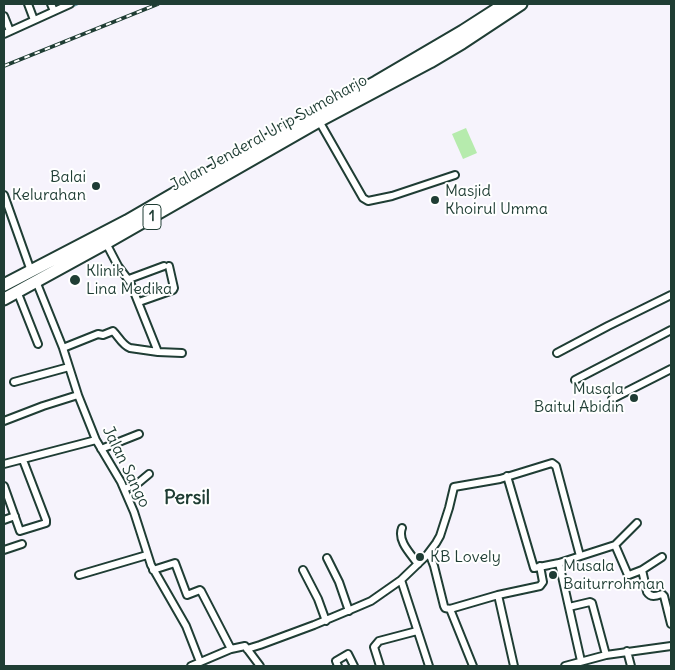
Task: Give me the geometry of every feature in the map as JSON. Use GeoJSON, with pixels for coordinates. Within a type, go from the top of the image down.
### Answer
{"type":"FeatureCollection","features":[{"type":"Feature","properties":{"kind":"highway","name":"Jalan Jenderal Urip Sumoharjo"},"geometry":{"type":"LineString","coordinates":[[4,299],[17,291],[33,276],[128,220],[252,148],[399,69],[505,4]]}},
{"type":"Feature","properties":{"kind":"highway","name":"Jalan Jenderal Urip Sumoharjo"},"geometry":{"type":"LineString","coordinates":[[4,285],[33,276],[106,243],[319,120],[436,59],[521,4]]}},
{"type":"Feature","properties":{"kind":"street"},"geometry":{"type":"LineString","coordinates":[[28,4],[34,20]]}},
{"type":"Feature","properties":{"kind":"street"},"geometry":{"type":"LineString","coordinates":[[51,4],[54,11]]}},
{"type":"Feature","properties":{"kind":"street"},"geometry":{"type":"LineString","coordinates":[[4,16],[7,33],[70,4]]}},
{"type":"Feature","properties":{"kind":"street"},"geometry":{"type":"LineString","coordinates":[[319,120],[363,198],[368,201],[392,196],[455,175]]}},
{"type":"Feature","properties":{"kind":"street","name":"Jalan Sango"},"geometry":{"type":"LineString","coordinates":[[4,195],[96,440],[121,482],[134,512],[153,570],[186,626],[200,662]]}},
{"type":"Feature","properties":{"kind":"street"},"geometry":{"type":"LineString","coordinates":[[106,243],[118,266],[129,278],[158,352]]}},
{"type":"Feature","properties":{"kind":"street"},"geometry":{"type":"LineString","coordinates":[[129,278],[166,266],[174,290],[139,302]]}},
{"type":"Feature","properties":{"kind":"street"},"geometry":{"type":"LineString","coordinates":[[17,291],[38,344]]}},
{"type":"Feature","properties":{"kind":"street"},"geometry":{"type":"LineString","coordinates":[[557,353],[671,295]]}},
{"type":"Feature","properties":{"kind":"street"},"geometry":{"type":"LineString","coordinates":[[575,380],[671,330]]}},
{"type":"Feature","properties":{"kind":"street"},"geometry":{"type":"LineString","coordinates":[[63,348],[98,334],[103,335],[113,331],[126,346],[158,352],[182,353]]}},
{"type":"Feature","properties":{"kind":"street"},"geometry":{"type":"LineString","coordinates":[[14,382],[69,367]]}},
{"type":"Feature","properties":{"kind":"street"},"geometry":{"type":"LineString","coordinates":[[612,399],[671,369]]}},
{"type":"Feature","properties":{"kind":"street"},"geometry":{"type":"LineString","coordinates":[[4,421],[78,394]]}},
{"type":"Feature","properties":{"kind":"street"},"geometry":{"type":"LineString","coordinates":[[101,449],[139,434]]}},
{"type":"Feature","properties":{"kind":"street"},"geometry":{"type":"LineString","coordinates":[[4,464],[96,440]]}},
{"type":"Feature","properties":{"kind":"street"},"geometry":{"type":"LineString","coordinates":[[4,486],[21,531],[47,522],[23,460]]}},
{"type":"Feature","properties":{"kind":"street"},"geometry":{"type":"LineString","coordinates":[[191,666],[231,649],[260,646],[349,611],[371,600],[401,580],[429,553],[440,536],[454,487],[508,476],[552,463],[556,466],[580,556]]}},
{"type":"Feature","properties":{"kind":"street"},"geometry":{"type":"LineString","coordinates":[[124,489],[136,484],[149,474]]}},
{"type":"Feature","properties":{"kind":"street"},"geometry":{"type":"LineString","coordinates":[[508,476],[534,568],[559,564],[615,545],[637,523]]}},
{"type":"Feature","properties":{"kind":"street"},"geometry":{"type":"LineString","coordinates":[[4,520],[15,516]]}},
{"type":"Feature","properties":{"kind":"street"},"geometry":{"type":"LineString","coordinates":[[402,528],[400,533],[403,542],[418,564]]}},
{"type":"Feature","properties":{"kind":"street"},"geometry":{"type":"LineString","coordinates":[[4,550],[22,544]]}},
{"type":"Feature","properties":{"kind":"street"},"geometry":{"type":"LineString","coordinates":[[615,545],[629,576],[662,557]]}},
{"type":"Feature","properties":{"kind":"street"},"geometry":{"type":"LineString","coordinates":[[429,553],[444,606],[450,609],[498,595],[540,586],[543,582],[540,566]]}},
{"type":"Feature","properties":{"kind":"street"},"geometry":{"type":"LineString","coordinates":[[79,575],[147,555]]}},
{"type":"Feature","properties":{"kind":"street"},"geometry":{"type":"LineString","coordinates":[[327,558],[340,582],[349,611]]}},
{"type":"Feature","properties":{"kind":"street"},"geometry":{"type":"LineString","coordinates":[[153,570],[176,564],[187,594],[201,591],[231,649]]}},
{"type":"Feature","properties":{"kind":"street"},"geometry":{"type":"LineString","coordinates":[[559,564],[581,661]]}},
{"type":"Feature","properties":{"kind":"street"},"geometry":{"type":"LineString","coordinates":[[302,570],[318,599],[326,620]]}},
{"type":"Feature","properties":{"kind":"street"},"geometry":{"type":"LineString","coordinates":[[642,570],[649,596],[662,594],[664,596],[671,624]]}},
{"type":"Feature","properties":{"kind":"street"},"geometry":{"type":"LineString","coordinates":[[401,580],[429,666]]}},
{"type":"Feature","properties":{"kind":"street"},"geometry":{"type":"LineString","coordinates":[[498,595],[514,666]]}},
{"type":"Feature","properties":{"kind":"street"},"geometry":{"type":"LineString","coordinates":[[569,607],[592,603],[606,655]]}},
{"type":"Feature","properties":{"kind":"street"},"geometry":{"type":"LineString","coordinates":[[450,609],[473,666]]}},
{"type":"Feature","properties":{"kind":"street"},"geometry":{"type":"LineString","coordinates":[[380,666],[374,647],[379,641],[417,630]]}},
{"type":"Feature","properties":{"kind":"street"},"geometry":{"type":"LineString","coordinates":[[565,666],[627,651],[671,646]]}},
{"type":"Feature","properties":{"kind":"street"},"geometry":{"type":"LineString","coordinates":[[246,647],[260,666]]}},
{"type":"Feature","properties":{"kind":"street"},"geometry":{"type":"LineString","coordinates":[[627,651],[631,666]]}},
{"type":"Feature","properties":{"kind":"street"},"geometry":{"type":"LineString","coordinates":[[337,664],[348,654],[354,666]]}},
{"type":"Feature","properties":{"kind":"green space"},"geometry":{"type":"Polygon","coordinates":[[[466,128],[477,153],[463,159],[452,134],[466,128]]]}},
{"type":"Feature","properties":{"kind":"waterway"},"geometry":{"type":"LineString","coordinates":[[71,7],[78,4]]}},
{"type":"Feature","properties":{"kind":"railway"},"geometry":{"type":"LineString","coordinates":[[4,66],[158,4]]}},
{"type":"Feature","properties":{"kind":"place","name":"Balai Kelurahan"},"geometry":{"type":"Point","coordinates":[96,186]}},
{"type":"Feature","properties":{"kind":"place","name":"Masjid Khoirul Umma"},"geometry":{"type":"Point","coordinates":[435,200]}},
{"type":"Feature","properties":{"kind":"place","name":"Klinik Lina Medika"},"geometry":{"type":"Point","coordinates":[75,280]}},
{"type":"Feature","properties":{"kind":"place","name":"Musala Baitul Abidin"},"geometry":{"type":"Point","coordinates":[634,398]}},
{"type":"Feature","properties":{"kind":"place","name":"KB Lovely"},"geometry":{"type":"Point","coordinates":[420,557]}},
{"type":"Feature","properties":{"kind":"place","name":"Musala Baiturrohman"},"geometry":{"type":"Point","coordinates":[553,575]}},
{"type":"Feature","properties":{"kind":"district","name":"Persil"},"geometry":{"type":"Point","coordinates":[187,499]}}]}
